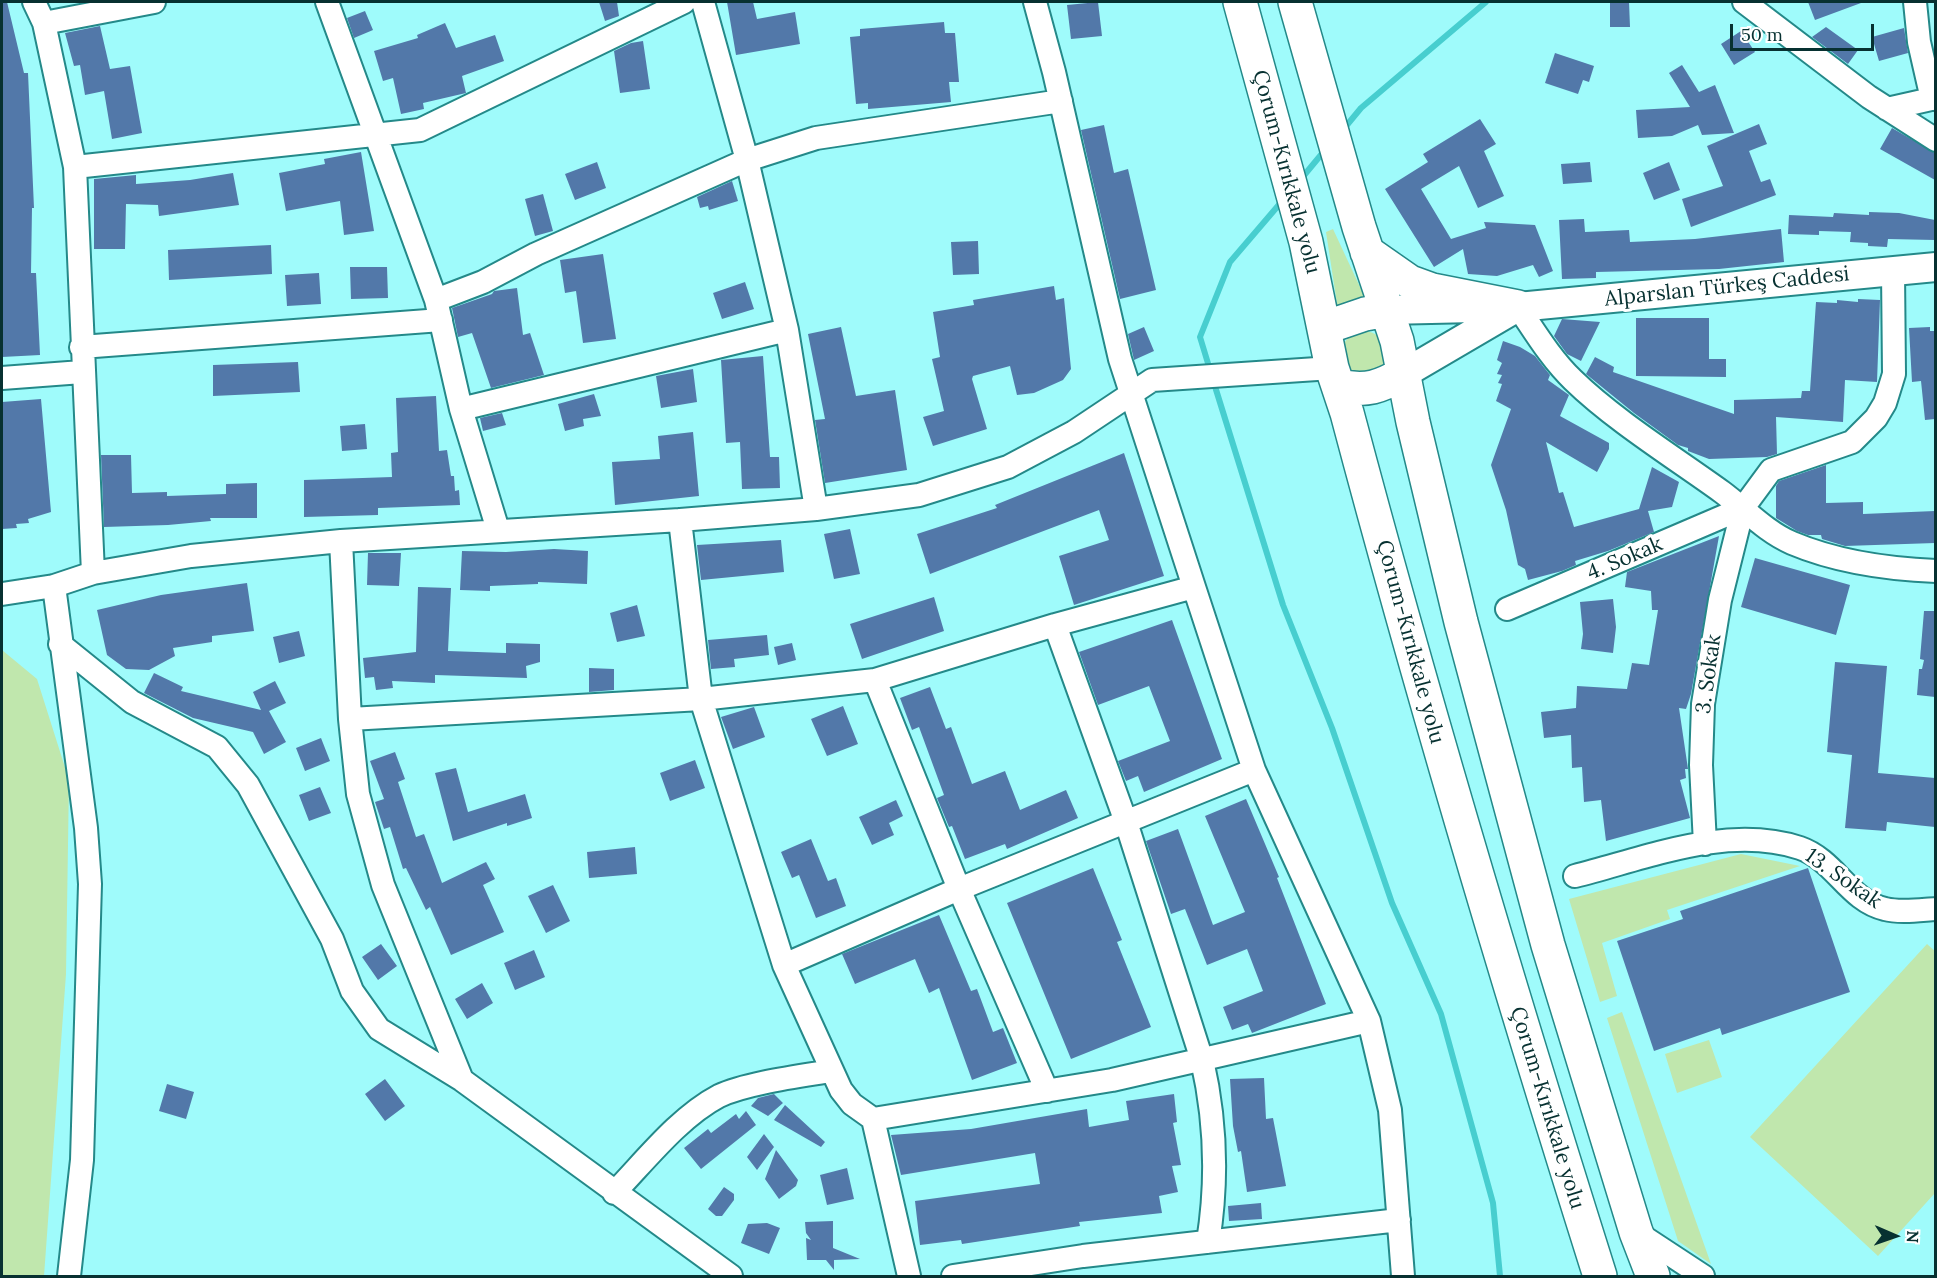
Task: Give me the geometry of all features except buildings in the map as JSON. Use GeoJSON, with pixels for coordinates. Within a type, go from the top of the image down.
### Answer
{"type":"FeatureCollection","features":[{"type":"Feature","properties":{"kind":"highway","name":"Çorum-Kırıkkale yolu"},"geometry":{"type":"LineString","coordinates":[[1240,2],[1306,242],[1335,377],[1515,1006],[1600,1276]]}},
{"type":"Feature","properties":{"kind":"highway"},"geometry":{"type":"LineString","coordinates":[[1295,2],[1363,239],[1405,373],[1413,422],[1515,827],[1561,990],[1636,1232],[1653,1276]]}},
{"type":"Feature","properties":{"kind":"highway"},"geometry":{"type":"LineString","coordinates":[[1363,239],[1410,282],[1432,290],[1518,307]]}},
{"type":"Feature","properties":{"kind":"highway"},"geometry":{"type":"LineString","coordinates":[[1324,328],[1365,314],[1387,310]]}},
{"type":"Feature","properties":{"kind":"highway"},"geometry":{"type":"LineString","coordinates":[[1335,377],[1365,390],[1383,385],[1405,373]]}},
{"type":"Feature","properties":{"kind":"main road","name":"Alparslan Türkeş Caddesi"},"geometry":{"type":"LineString","coordinates":[[1387,310],[1518,307],[1935,267]]}},
{"type":"Feature","properties":{"kind":"main road"},"geometry":{"type":"LineString","coordinates":[[1405,373],[1518,307]]}},
{"type":"Feature","properties":{"kind":"street"},"geometry":{"type":"LineString","coordinates":[[34,2],[44,23],[75,168],[82,372],[93,573]]}},
{"type":"Feature","properties":{"kind":"street"},"geometry":{"type":"LineString","coordinates":[[44,23],[154,2]]}},
{"type":"Feature","properties":{"kind":"street"},"geometry":{"type":"LineString","coordinates":[[327,2],[438,310],[461,409],[498,530]]}},
{"type":"Feature","properties":{"kind":"street"},"geometry":{"type":"LineString","coordinates":[[75,168],[376,137],[420,130],[684,2]]}},
{"type":"Feature","properties":{"kind":"street"},"geometry":{"type":"LineString","coordinates":[[703,2],[747,160],[787,330],[816,509]]}},
{"type":"Feature","properties":{"kind":"street"},"geometry":{"type":"LineString","coordinates":[[1035,2],[1061,101],[1120,358],[1194,587],[1254,770],[1369,1022],[1390,1110],[1403,1276]]}},
{"type":"Feature","properties":{"kind":"street"},"geometry":{"type":"LineString","coordinates":[[1744,2],[1887,109],[1935,140]]}},
{"type":"Feature","properties":{"kind":"street"},"geometry":{"type":"LineString","coordinates":[[1887,109],[1934,98],[1919,42],[1915,2]]}},
{"type":"Feature","properties":{"kind":"street"},"geometry":{"type":"LineString","coordinates":[[81,347],[438,310],[483,282],[536,254],[747,160],[816,138],[1061,101]]}},
{"type":"Feature","properties":{"kind":"street"},"geometry":{"type":"LineString","coordinates":[[1743,508],[1771,470],[1852,442],[1876,418],[1888,396],[1894,374],[1893,271]]}},
{"type":"Feature","properties":{"kind":"street"},"geometry":{"type":"LineString","coordinates":[[1518,307],[1558,364],[1580,386],[1772,532],[1811,550],[1871,565],[1935,571]]}},
{"type":"Feature","properties":{"kind":"street"},"geometry":{"type":"LineString","coordinates":[[461,409],[787,330]]}},
{"type":"Feature","properties":{"kind":"street"},"geometry":{"type":"LineString","coordinates":[[2,378],[82,372]]}},
{"type":"Feature","properties":{"kind":"street"},"geometry":{"type":"LineString","coordinates":[[2,594],[54,586],[93,573],[191,556],[341,541],[680,520],[816,509],[919,495],[1008,467],[1074,432],[1152,380],[1252,375],[1335,377]]}},
{"type":"Feature","properties":{"kind":"street","name":"4. Sokak"},"geometry":{"type":"LineString","coordinates":[[1507,609],[1743,508]]}},
{"type":"Feature","properties":{"kind":"street","name":"3. Sokak"},"geometry":{"type":"LineString","coordinates":[[1705,844],[1701,765],[1703,704],[1720,600],[1743,508]]}},
{"type":"Feature","properties":{"kind":"street"},"geometry":{"type":"LineString","coordinates":[[680,520],[701,699],[784,965],[831,1071],[852,1104],[873,1119],[909,1276]]}},
{"type":"Feature","properties":{"kind":"street"},"geometry":{"type":"LineString","coordinates":[[341,541],[350,720],[358,794],[383,885],[462,1080]]}},
{"type":"Feature","properties":{"kind":"street"},"geometry":{"type":"LineString","coordinates":[[54,586],[86,828],[90,884],[82,1160],[69,1276]]}},
{"type":"Feature","properties":{"kind":"street"},"geometry":{"type":"LineString","coordinates":[[350,720],[701,699],[875,680],[1055,625],[1194,587]]}},
{"type":"Feature","properties":{"kind":"street"},"geometry":{"type":"LineString","coordinates":[[1055,625],[1126,822],[1202,1060],[1209,1089],[1215,1150],[1215,1181],[1209,1242]]}},
{"type":"Feature","properties":{"kind":"street"},"geometry":{"type":"LineString","coordinates":[[60,644],[132,702],[217,747],[248,785],[332,939],[352,991],[379,1029],[462,1080],[614,1193],[731,1276]]}},
{"type":"Feature","properties":{"kind":"street"},"geometry":{"type":"LineString","coordinates":[[875,680],[959,889],[1047,1091]]}},
{"type":"Feature","properties":{"kind":"street"},"geometry":{"type":"LineString","coordinates":[[784,965],[959,889],[1254,770]]}},
{"type":"Feature","properties":{"kind":"street","name":"13. Sokak"},"geometry":{"type":"LineString","coordinates":[[1575,876],[1705,844],[1738,840],[1800,848],[1817,856],[1870,904],[1886,910],[1935,909]]}},
{"type":"Feature","properties":{"kind":"street"},"geometry":{"type":"LineString","coordinates":[[873,1119],[1047,1091],[1202,1060],[1369,1022]]}},
{"type":"Feature","properties":{"kind":"street"},"geometry":{"type":"LineString","coordinates":[[614,1193],[675,1129],[719,1096],[772,1081],[831,1071]]}},
{"type":"Feature","properties":{"kind":"street"},"geometry":{"type":"LineString","coordinates":[[953,1276],[1083,1256],[1399,1220]]}},
{"type":"Feature","properties":{"kind":"street"},"geometry":{"type":"LineString","coordinates":[[1636,1232],[1703,1276]]}},
{"type":"Feature","properties":{"kind":"green space"},"geometry":{"type":"Polygon","coordinates":[[[1333,229],[1367,302],[1338,310],[1326,232],[1333,229]]]}},
{"type":"Feature","properties":{"kind":"green space"},"geometry":{"type":"Polygon","coordinates":[[[1364,331],[1379,338],[1386,353],[1379,368],[1364,375],[1349,368],[1342,353],[1349,338],[1364,331]]]}},
{"type":"Feature","properties":{"kind":"green space"},"geometry":{"type":"Polygon","coordinates":[[[2,650],[37,679],[69,780],[66,974],[44,1276],[2,1276],[2,650]]]}},
{"type":"Feature","properties":{"kind":"green space"},"geometry":{"type":"Polygon","coordinates":[[[1741,854],[1800,866],[1667,910],[1670,919],[1602,943],[1617,996],[1600,1002],[1569,899],[1741,854]]]}},
{"type":"Feature","properties":{"kind":"green space"},"geometry":{"type":"Polygon","coordinates":[[[1927,944],[1936,952],[1935,1193],[1878,1256],[1750,1137],[1927,944]]]}},
{"type":"Feature","properties":{"kind":"green space"},"geometry":{"type":"Polygon","coordinates":[[[1622,1012],[1711,1264],[1678,1241],[1607,1018],[1622,1012]]]}},
{"type":"Feature","properties":{"kind":"green space"},"geometry":{"type":"Polygon","coordinates":[[[1709,1040],[1722,1077],[1677,1093],[1665,1054],[1709,1040]]]}},
{"type":"Feature","properties":{"kind":"waterway"},"geometry":{"type":"LineString","coordinates":[[1342,131],[1361,108],[1486,2]]}},
{"type":"Feature","properties":{"kind":"waterway"},"geometry":{"type":"LineString","coordinates":[[1301,179],[1325,150]]}},
{"type":"Feature","properties":{"kind":"waterway"},"geometry":{"type":"LineString","coordinates":[[1210,370],[1200,337],[1230,262],[1283,200]]}},
{"type":"Feature","properties":{"kind":"waterway"},"geometry":{"type":"LineString","coordinates":[[1213,380],[1283,605],[1332,728],[1392,903],[1441,1014],[1493,1203],[1500,1276]]}}]}
